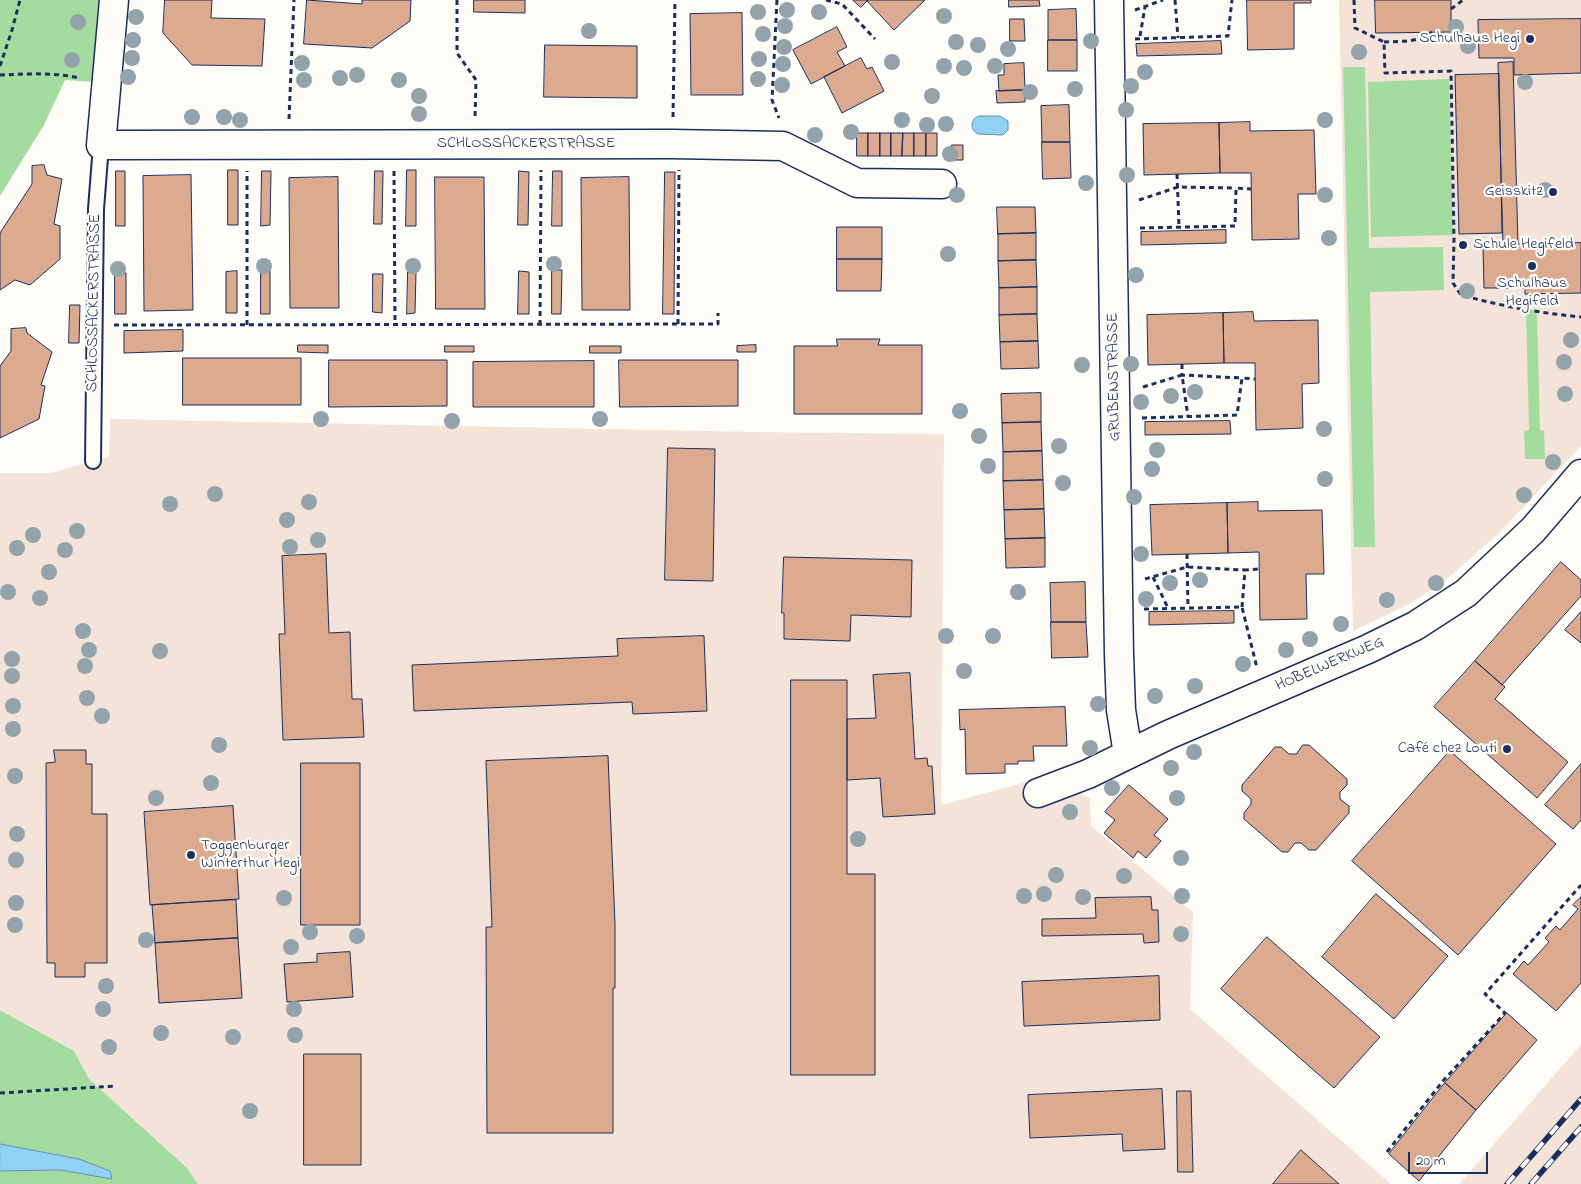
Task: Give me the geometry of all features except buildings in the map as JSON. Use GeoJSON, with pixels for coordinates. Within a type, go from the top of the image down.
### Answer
{"type":"FeatureCollection","features":[{"type":"Feature","properties":{"kind":"street","name":"SCHLOSSACKERSTRASSE"},"geometry":{"type":"LineString","coordinates":[[114,0],[101,145],[475,144],[783,146],[857,183],[942,184]]}},
{"type":"Feature","properties":{"kind":"street","name":"GRUBENSTRASSE"},"geometry":{"type":"LineString","coordinates":[[1109,0],[1120,710],[1128,754]]}},
{"type":"Feature","properties":{"kind":"street","name":"HOBELWERKWEG"},"geometry":{"type":"LineString","coordinates":[[1038,793],[1088,774],[1192,724],[1368,649],[1415,626],[1466,594],[1533,530],[1581,474]]}},
{"type":"Feature","properties":{"kind":"lane","name":"SCHLOSSACKERSTRASSE"},"geometry":{"type":"LineString","coordinates":[[93,461],[96,209],[101,145]]}},
{"type":"Feature","properties":{"kind":"path"},"geometry":{"type":"LineString","coordinates":[[0,66],[20,0]]}},
{"type":"Feature","properties":{"kind":"path"},"geometry":{"type":"LineString","coordinates":[[288,144],[294,0]]}},
{"type":"Feature","properties":{"kind":"path"},"geometry":{"type":"LineString","coordinates":[[457,0],[458,53],[476,80],[475,144]]}},
{"type":"Feature","properties":{"kind":"path"},"geometry":{"type":"LineString","coordinates":[[675,0],[678,324]]}},
{"type":"Feature","properties":{"kind":"path"},"geometry":{"type":"LineString","coordinates":[[777,0],[772,100],[782,124],[783,146]]}},
{"type":"Feature","properties":{"kind":"path"},"geometry":{"type":"LineString","coordinates":[[826,0],[842,4],[875,39]]}},
{"type":"Feature","properties":{"kind":"path"},"geometry":{"type":"LineString","coordinates":[[1175,0],[1178,38]]}},
{"type":"Feature","properties":{"kind":"path"},"geometry":{"type":"LineString","coordinates":[[1109,40],[1228,36],[1232,0]]}},
{"type":"Feature","properties":{"kind":"path"},"geometry":{"type":"LineString","coordinates":[[1354,0],[1355,28],[1384,42],[1418,40],[1425,38],[1432,32]]}},
{"type":"Feature","properties":{"kind":"path"},"geometry":{"type":"LineString","coordinates":[[1451,9],[1463,0]]}},
{"type":"Feature","properties":{"kind":"path"},"geometry":{"type":"LineString","coordinates":[[1140,36],[1145,6]]}},
{"type":"Feature","properties":{"kind":"path"},"geometry":{"type":"LineString","coordinates":[[1384,42],[1385,73],[1451,70],[1453,283],[1461,295],[1500,306],[1540,313],[1581,317]]}},
{"type":"Feature","properties":{"kind":"path"},"geometry":{"type":"LineString","coordinates":[[0,75],[28,73],[71,76],[89,80],[90,74],[107,75]]}},
{"type":"Feature","properties":{"kind":"path"},"geometry":{"type":"LineString","coordinates":[[246,325],[248,144]]}},
{"type":"Feature","properties":{"kind":"path"},"geometry":{"type":"LineString","coordinates":[[394,145],[395,325]]}},
{"type":"Feature","properties":{"kind":"path"},"geometry":{"type":"LineString","coordinates":[[540,145],[540,324]]}},
{"type":"Feature","properties":{"kind":"path"},"geometry":{"type":"LineString","coordinates":[[1177,174],[1179,227]]}},
{"type":"Feature","properties":{"kind":"path"},"geometry":{"type":"LineString","coordinates":[[1113,219],[1178,187],[1251,189]]}},
{"type":"Feature","properties":{"kind":"path"},"geometry":{"type":"LineString","coordinates":[[1113,219],[1179,227],[1235,226],[1236,188]]}},
{"type":"Feature","properties":{"kind":"path"},"geometry":{"type":"LineString","coordinates":[[94,325],[718,324],[718,313]]}},
{"type":"Feature","properties":{"kind":"path"},"geometry":{"type":"LineString","coordinates":[[1182,364],[1188,417]]}},
{"type":"Feature","properties":{"kind":"path"},"geometry":{"type":"LineString","coordinates":[[1116,407],[1182,375],[1255,379]]}},
{"type":"Feature","properties":{"kind":"path"},"geometry":{"type":"LineString","coordinates":[[1116,407],[1188,417],[1238,415],[1242,378]]}},
{"type":"Feature","properties":{"kind":"path"},"geometry":{"type":"LineString","coordinates":[[1187,554],[1188,608]]}},
{"type":"Feature","properties":{"kind":"path"},"geometry":{"type":"LineString","coordinates":[[1140,581],[1187,567],[1259,569]]}},
{"type":"Feature","properties":{"kind":"path"},"geometry":{"type":"LineString","coordinates":[[1245,570],[1242,607],[1259,676]]}},
{"type":"Feature","properties":{"kind":"path"},"geometry":{"type":"LineString","coordinates":[[1153,577],[1168,608]]}},
{"type":"Feature","properties":{"kind":"path"},"geometry":{"type":"LineString","coordinates":[[1142,609],[1242,607]]}},
{"type":"Feature","properties":{"kind":"path"},"geometry":{"type":"LineString","coordinates":[[1387,1152],[1443,1081],[1505,1012],[1485,994],[1581,885]]}},
{"type":"Feature","properties":{"kind":"path"},"geometry":{"type":"LineString","coordinates":[[0,1093],[116,1086]]}},
{"type":"Feature","properties":{"kind":"shaded area","name":"Schule Hegifeld"},"geometry":{"type":"Polygon","coordinates":[[[1339,0],[1581,0],[1581,446],[1499,533],[1440,585],[1407,605],[1353,631],[1339,0]]]}},
{"type":"Feature","properties":{"kind":"shaded area"},"geometry":{"type":"Polygon","coordinates":[[[110,419],[944,434],[941,805],[1072,770],[1081,795],[1090,798],[1091,826],[1193,912],[1190,1009],[1391,1184],[198,1184],[186,1167],[89,1079],[74,1051],[0,1010],[0,473],[52,473],[109,456],[110,419]]]}},
{"type":"Feature","properties":{"kind":"shaded area"},"geometry":{"type":"Polygon","coordinates":[[[1581,1045],[1581,1184],[1459,1184],[1572,1055],[1581,1045]]]}},
{"type":"Feature","properties":{"kind":"green space"},"geometry":{"type":"Polygon","coordinates":[[[0,0],[100,0],[93,82],[65,80],[44,125],[0,196],[0,0]]]}},
{"type":"Feature","properties":{"kind":"green space"},"geometry":{"type":"Polygon","coordinates":[[[1343,67],[1365,67],[1369,248],[1443,247],[1444,290],[1370,292],[1375,547],[1354,547],[1343,67]]]}},
{"type":"Feature","properties":{"kind":"green space"},"geometry":{"type":"Polygon","coordinates":[[[1449,79],[1453,235],[1371,237],[1368,82],[1449,79]]]}},
{"type":"Feature","properties":{"kind":"green space"},"geometry":{"type":"Polygon","coordinates":[[[1526,310],[1537,310],[1540,430],[1544,431],[1545,459],[1525,459],[1524,431],[1529,430],[1526,310]]]}},
{"type":"Feature","properties":{"kind":"green space"},"geometry":{"type":"Polygon","coordinates":[[[0,1010],[74,1051],[89,1079],[186,1167],[198,1184],[0,1184],[0,1171],[60,1170],[112,1178],[79,1159],[0,1144],[0,1010]]]}},
{"type":"Feature","properties":{"kind":"water"},"geometry":{"type":"Polygon","coordinates":[[[979,116],[1000,116],[1008,121],[1008,130],[1003,135],[978,134],[972,126],[974,119],[979,116]]]}},
{"type":"Feature","properties":{"kind":"water"},"geometry":{"type":"Polygon","coordinates":[[[0,1144],[79,1159],[110,1171],[112,1179],[60,1170],[0,1171],[0,1144]]]}},
{"type":"Feature","properties":{"kind":"railway"},"geometry":{"type":"LineString","coordinates":[[1507,1184],[1581,1099]]}},
{"type":"Feature","properties":{"kind":"railway"},"geometry":{"type":"LineString","coordinates":[[1531,1184],[1581,1127]]}},
{"type":"Feature","properties":{"kind":"place","name":"Schulhaus Hegi"},"geometry":{"type":"Point","coordinates":[1530,39]}},
{"type":"Feature","properties":{"kind":"place","name":"Geisskitz"},"geometry":{"type":"Point","coordinates":[1553,192]}},
{"type":"Feature","properties":{"kind":"place","name":"Schule Hegifeld"},"geometry":{"type":"Point","coordinates":[1463,245]}},
{"type":"Feature","properties":{"kind":"place","name":"Schulhaus Hegifeld"},"geometry":{"type":"Point","coordinates":[1532,266]}},
{"type":"Feature","properties":{"kind":"place","name":"Café chez Louti"},"geometry":{"type":"Point","coordinates":[1507,749]}},
{"type":"Feature","properties":{"kind":"place","name":"Toggenburger Winterthur Hegi"},"geometry":{"type":"Point","coordinates":[191,855]}}]}
